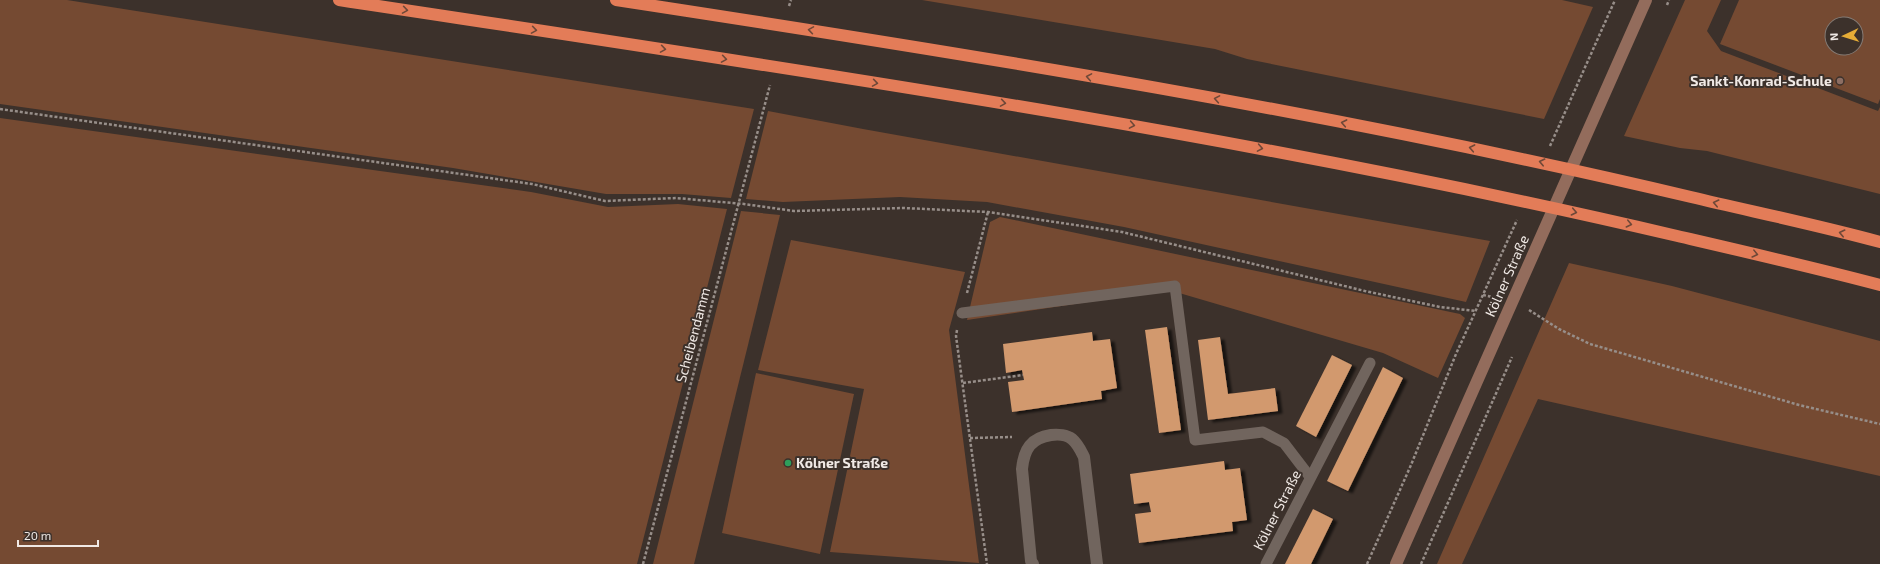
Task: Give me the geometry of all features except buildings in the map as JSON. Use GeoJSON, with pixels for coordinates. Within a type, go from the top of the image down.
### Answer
{"type":"FeatureCollection","features":[{"type":"Feature","properties":{"kind":"highway"},"geometry":{"type":"LineString","coordinates":[[339,0],[1080,116],[1273,150],[1495,194],[1591,215],[1880,285]]}},
{"type":"Feature","properties":{"kind":"highway"},"geometry":{"type":"LineString","coordinates":[[616,0],[849,36],[1279,110],[1510,155],[1880,242]]}},
{"type":"Feature","properties":{"kind":"main road","name":"Kölner Straße"},"geometry":{"type":"LineString","coordinates":[[1396,564],[1646,0]]}},
{"type":"Feature","properties":{"kind":"street"},"geometry":{"type":"LineString","coordinates":[[1032,564],[1022,469],[1023,456],[1034,440],[1041,436],[1057,434],[1071,438],[1079,446],[1084,458],[1097,564]]}},
{"type":"Feature","properties":{"kind":"lane"},"geometry":{"type":"LineString","coordinates":[[962,313],[1175,286],[1195,440],[1262,432],[1284,444],[1310,477]]}},
{"type":"Feature","properties":{"kind":"lane","name":"Kölner Straße"},"geometry":{"type":"LineString","coordinates":[[1266,564],[1370,362]]}},
{"type":"Feature","properties":{"kind":"path"},"geometry":{"type":"LineString","coordinates":[[0,109],[532,184],[605,201],[676,198],[738,203],[794,211],[904,208],[988,212],[1122,232],[1365,291],[1440,307],[1476,311]]}},
{"type":"Feature","properties":{"kind":"path","name":"Scheibendamm"},"geometry":{"type":"LineString","coordinates":[[643,564],[764,110]]}},
{"type":"Feature","properties":{"kind":"path"},"geometry":{"type":"LineString","coordinates":[[987,564],[956,336],[988,212]]}},
{"type":"Feature","properties":{"kind":"path"},"geometry":{"type":"LineString","coordinates":[[1367,564],[1411,466],[1456,354],[1483,294]]}},
{"type":"Feature","properties":{"kind":"path"},"geometry":{"type":"LineString","coordinates":[[1511,303],[1532,311],[1559,329],[1590,344],[1799,405],[1880,424]]}},
{"type":"Feature","properties":{"kind":"path"},"geometry":{"type":"LineString","coordinates":[[963,383],[1023,375]]}},
{"type":"Feature","properties":{"kind":"path"},"geometry":{"type":"LineString","coordinates":[[970,438],[1007,437],[1034,440]]}},
{"type":"Feature","properties":{"kind":"shaded area"},"geometry":{"type":"Polygon","coordinates":[[[0,0],[67,0],[754,109],[731,198],[682,194],[606,194],[453,168],[0,104],[0,0]]]}},
{"type":"Feature","properties":{"kind":"shaded area"},"geometry":{"type":"Polygon","coordinates":[[[922,0],[1562,0],[1593,7],[1544,119],[1247,59],[1215,49],[922,0]]]}},
{"type":"Feature","properties":{"kind":"shaded area"},"geometry":{"type":"Polygon","coordinates":[[[1685,0],[1721,0],[1707,31],[1721,51],[1878,111],[1880,107],[1880,194],[1707,151],[1680,148],[1624,136],[1685,0]]]}},
{"type":"Feature","properties":{"kind":"shaded area","name":"Sankt-Konrad-Schule"},"geometry":{"type":"Polygon","coordinates":[[[1739,0],[1880,0],[1880,99],[1878,104],[1720,44],[1739,0]]]}},
{"type":"Feature","properties":{"kind":"shaded area"},"geometry":{"type":"Polygon","coordinates":[[[768,111],[1490,241],[1466,302],[1124,227],[987,202],[900,197],[783,202],[746,199],[768,111]]]}},
{"type":"Feature","properties":{"kind":"shaded area"},"geometry":{"type":"Polygon","coordinates":[[[0,118],[531,192],[608,207],[678,204],[727,209],[637,564],[0,564],[0,118]]]}},
{"type":"Feature","properties":{"kind":"shaded area"},"geometry":{"type":"Polygon","coordinates":[[[741,211],[780,215],[694,564],[653,564],[741,211]]]}},
{"type":"Feature","properties":{"kind":"shaded area"},"geometry":{"type":"Polygon","coordinates":[[[1000,217],[1460,314],[1465,318],[1438,378],[1383,353],[1169,290],[967,320],[990,222],[1000,217]]]}},
{"type":"Feature","properties":{"kind":"shaded area","name":"Kölner Straße"},"geometry":{"type":"Polygon","coordinates":[[[791,240],[965,272],[949,330],[979,563],[830,552],[864,389],[758,370],[791,240]]]}},
{"type":"Feature","properties":{"kind":"shaded area"},"geometry":{"type":"Polygon","coordinates":[[[1569,263],[1672,286],[1880,341],[1880,476],[1538,399],[1462,564],[1437,564],[1569,263]]]}},
{"type":"Feature","properties":{"kind":"shaded area","name":"Kölner Straße"},"geometry":{"type":"Polygon","coordinates":[[[756,373],[854,394],[820,554],[722,533],[756,373]]]}},
{"type":"Feature","properties":{"kind":"place","name":"Sankt-Konrad-Schule"},"geometry":{"type":"Point","coordinates":[1840,81]}},
{"type":"Feature","properties":{"kind":"place","name":"Kölner Straße"},"geometry":{"type":"Point","coordinates":[788,463]}}]}
